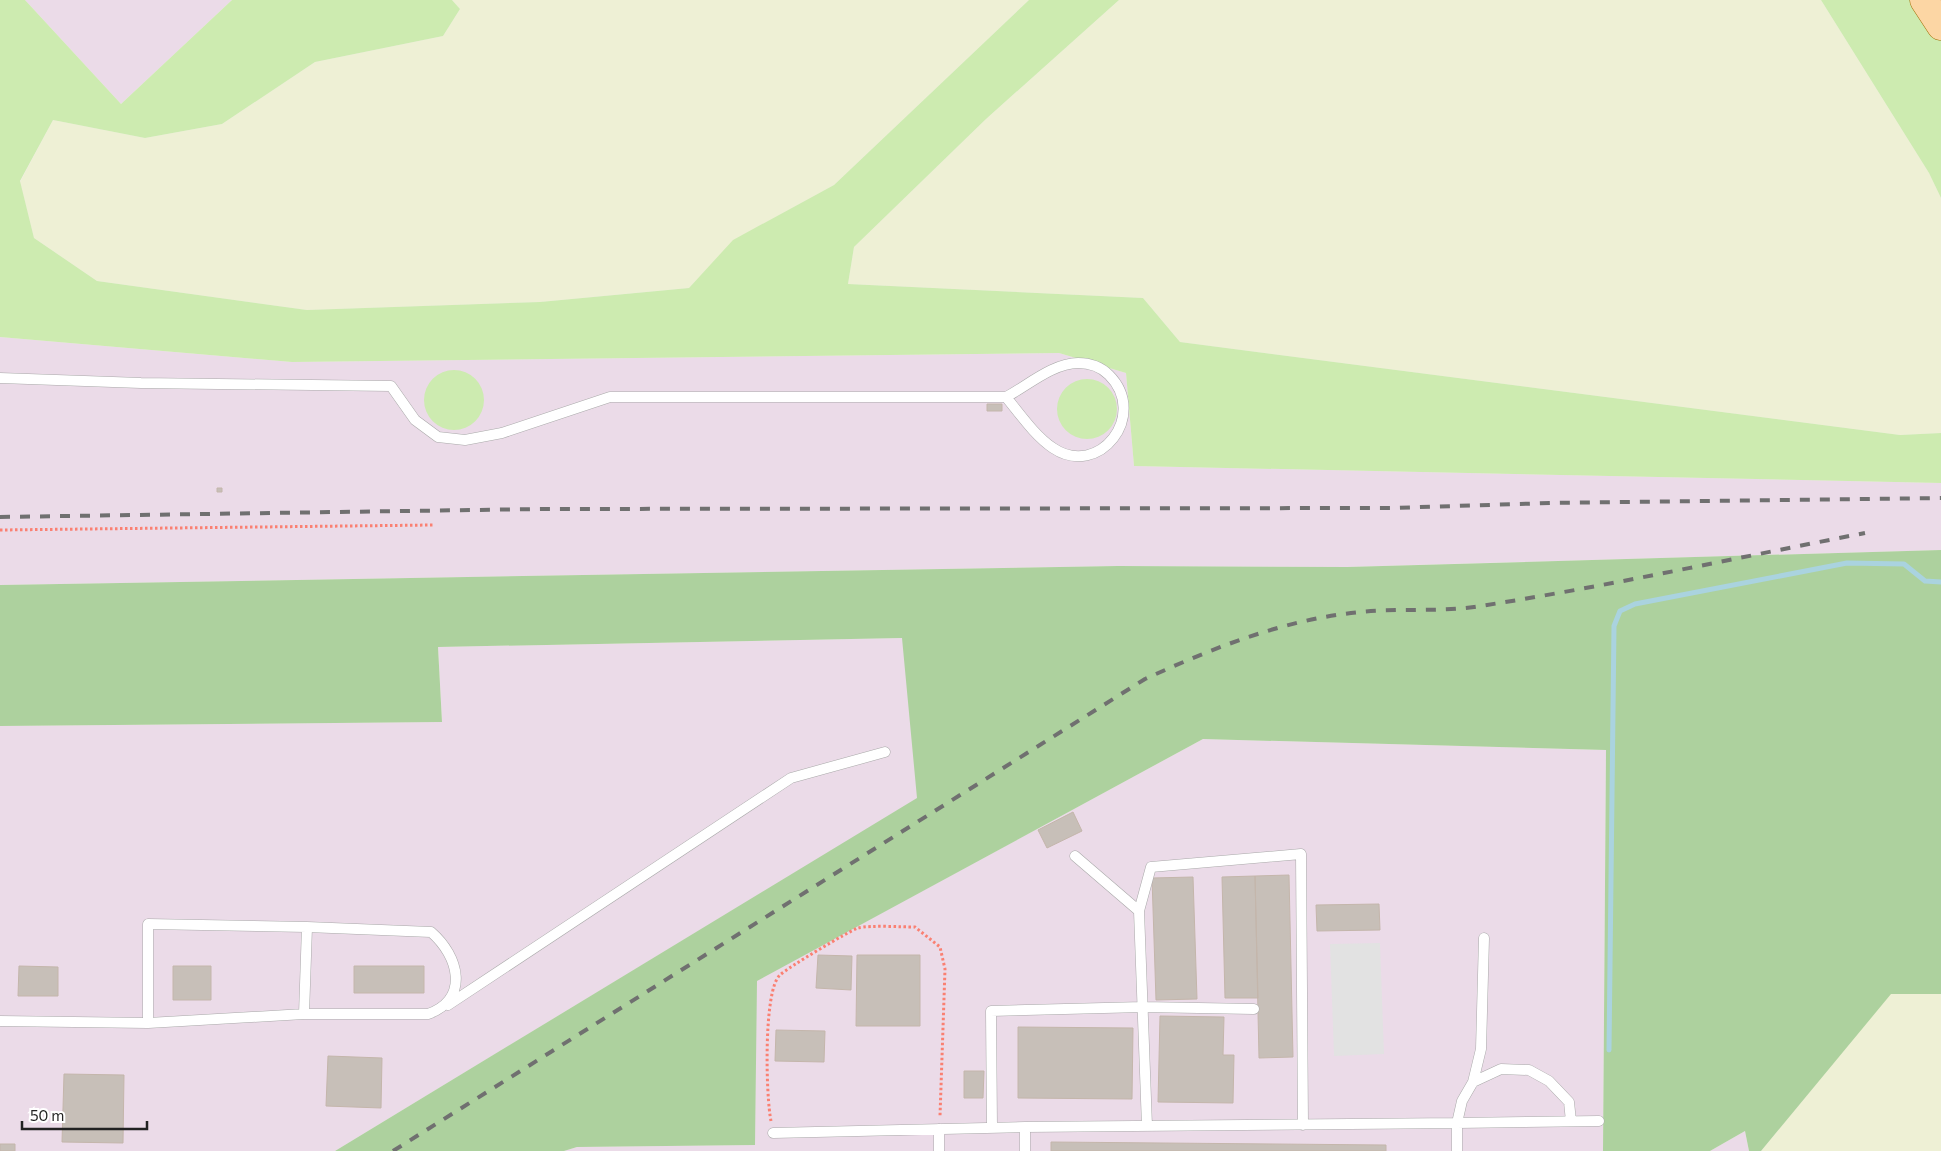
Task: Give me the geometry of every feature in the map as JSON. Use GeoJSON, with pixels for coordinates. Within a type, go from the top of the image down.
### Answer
{"type":"FeatureCollection","features":[{"type":"Feature","properties":{"kind":"main road"},"geometry":{"type":"LineString","coordinates":[[1924,0],[1941,26]]}},
{"type":"Feature","properties":{"kind":"lane"},"geometry":{"type":"LineString","coordinates":[[0,378],[141,383],[391,386],[415,420],[430,432],[438,437],[465,440],[502,433],[610,397],[1006,397],[1057,368],[1067,364],[1088,364],[1107,373],[1120,389],[1124,410],[1123,421],[1116,435],[1105,447],[1085,455],[1068,454],[1045,442],[1006,397]]}},
{"type":"Feature","properties":{"kind":"lane"},"geometry":{"type":"LineString","coordinates":[[0,1021],[148,1023],[304,1014],[428,1014],[440,1010],[791,778],[885,752]]}},
{"type":"Feature","properties":{"kind":"lane"},"geometry":{"type":"LineString","coordinates":[[1146,1126],[1139,910],[1151,868],[1301,854],[1303,1125]]}},
{"type":"Feature","properties":{"kind":"lane"},"geometry":{"type":"LineString","coordinates":[[1075,856],[1139,910]]}},
{"type":"Feature","properties":{"kind":"lane"},"geometry":{"type":"LineString","coordinates":[[148,1023],[148,924],[431,932],[450,951],[456,970],[455,986],[450,999],[440,1010]]}},
{"type":"Feature","properties":{"kind":"lane"},"geometry":{"type":"LineString","coordinates":[[304,1014],[306,927]]}},
{"type":"Feature","properties":{"kind":"lane"},"geometry":{"type":"LineString","coordinates":[[1457,1151],[1457,1123],[1462,1101],[1473,1082],[1481,1049],[1484,938]]}},
{"type":"Feature","properties":{"kind":"lane"},"geometry":{"type":"LineString","coordinates":[[992,1128],[991,1011],[1143,1007],[1254,1009]]}},
{"type":"Feature","properties":{"kind":"lane"},"geometry":{"type":"LineString","coordinates":[[1473,1082],[1501,1069],[1529,1070],[1549,1081],[1569,1102],[1571,1120]]}},
{"type":"Feature","properties":{"kind":"lane"},"geometry":{"type":"LineString","coordinates":[[774,1133],[1025,1127],[1599,1121]]}},
{"type":"Feature","properties":{"kind":"lane"},"geometry":{"type":"LineString","coordinates":[[1025,1127],[1025,1151]]}},
{"type":"Feature","properties":{"kind":"lane"},"geometry":{"type":"LineString","coordinates":[[939,1151],[940,1129]]}},
{"type":"Feature","properties":{"kind":"path"},"geometry":{"type":"LineString","coordinates":[[0,530],[433,525]]}},
{"type":"Feature","properties":{"kind":"path"},"geometry":{"type":"LineString","coordinates":[[774,1133],[768,1105],[768,1029],[770,998],[778,976],[859,928],[915,927],[940,947],[945,969],[940,1129]]}},
{"type":"Feature","properties":{"kind":"shaded area"},"geometry":{"type":"Polygon","coordinates":[[[25,0],[232,0],[121,104],[25,0]]]}},
{"type":"Feature","properties":{"kind":"shaded area"},"geometry":{"type":"Polygon","coordinates":[[[0,337],[292,362],[1059,353],[1126,373],[1134,466],[1941,483],[1941,550],[1346,567],[1118,566],[0,585],[0,337]]]}},
{"type":"Feature","properties":{"kind":"shaded area"},"geometry":{"type":"Polygon","coordinates":[[[903,638],[918,798],[335,1151],[0,1151],[0,726],[442,722],[438,647],[903,638]]]}},
{"type":"Feature","properties":{"kind":"shaded area"},"geometry":{"type":"Polygon","coordinates":[[[1203,739],[1606,750],[1603,1151],[564,1151],[577,1147],[755,1145],[756,981],[1203,739]]]}},
{"type":"Feature","properties":{"kind":"shaded area"},"geometry":{"type":"Polygon","coordinates":[[[1380,943],[1384,1054],[1334,1056],[1330,944],[1380,943]]]}},
{"type":"Feature","properties":{"kind":"shaded area"},"geometry":{"type":"Polygon","coordinates":[[[1745,1131],[1749,1151],[1710,1151],[1745,1131]]]}},
{"type":"Feature","properties":{"kind":"green space"},"geometry":{"type":"Polygon","coordinates":[[[0,0],[25,0],[121,104],[232,0],[452,0],[460,9],[443,36],[315,62],[222,124],[145,138],[53,120],[20,181],[34,238],[97,281],[307,310],[540,302],[689,288],[733,240],[834,185],[1029,0],[1119,0],[986,119],[854,247],[848,284],[1143,298],[1180,342],[1900,435],[1941,433],[1941,483],[1134,466],[1126,373],[1059,353],[292,362],[0,337],[0,0]]]}},
{"type":"Feature","properties":{"kind":"green space"},"geometry":{"type":"Polygon","coordinates":[[[452,0],[1029,0],[834,185],[734,240],[689,288],[540,302],[307,310],[97,281],[34,238],[20,182],[53,120],[145,138],[222,124],[315,62],[443,36],[460,9],[452,0]]]}},
{"type":"Feature","properties":{"kind":"green space"},"geometry":{"type":"Polygon","coordinates":[[[1119,0],[1821,0],[1929,173],[1941,198],[1941,433],[1900,435],[1180,342],[1143,298],[848,284],[854,247],[986,119],[1119,0]]]}},
{"type":"Feature","properties":{"kind":"green space"},"geometry":{"type":"Polygon","coordinates":[[[1821,0],[1941,0],[1941,198],[1929,173],[1821,0]]]}},
{"type":"Feature","properties":{"kind":"green space"},"geometry":{"type":"Polygon","coordinates":[[[448,370],[460,370],[471,375],[479,383],[484,394],[482,412],[471,425],[460,430],[448,430],[437,425],[429,417],[424,406],[424,394],[429,383],[437,375],[448,370]]]}},
{"type":"Feature","properties":{"kind":"green space"},"geometry":{"type":"Polygon","coordinates":[[[1081,379],[1093,379],[1104,384],[1112,392],[1117,403],[1115,421],[1104,434],[1093,439],[1081,439],[1070,434],[1062,426],[1057,415],[1057,403],[1062,392],[1070,384],[1081,379]]]}},
{"type":"Feature","properties":{"kind":"green space"},"geometry":{"type":"Polygon","coordinates":[[[1941,550],[1941,994],[1891,994],[1761,1151],[1749,1151],[1745,1131],[1710,1151],[1603,1151],[1606,750],[1203,739],[757,981],[755,1145],[577,1147],[564,1151],[335,1151],[917,798],[902,638],[438,647],[442,722],[0,726],[0,585],[1118,566],[1347,567],[1941,550]]]}},
{"type":"Feature","properties":{"kind":"green space"},"geometry":{"type":"Polygon","coordinates":[[[1891,993],[1941,994],[1941,1151],[1761,1151],[1891,993]]]}},
{"type":"Feature","properties":{"kind":"building"},"geometry":{"type":"Polygon","coordinates":[[[987,404],[1002,404],[1002,411],[987,411],[987,404]]]}},
{"type":"Feature","properties":{"kind":"building"},"geometry":{"type":"Polygon","coordinates":[[[217,488],[222,488],[222,492],[217,492],[217,488]]]}},
{"type":"Feature","properties":{"kind":"building"},"geometry":{"type":"Polygon","coordinates":[[[1073,812],[1082,831],[1047,848],[1038,830],[1073,812]]]}},
{"type":"Feature","properties":{"kind":"building"},"geometry":{"type":"Polygon","coordinates":[[[1289,875],[1293,1057],[1259,1058],[1255,876],[1289,875]]]}},
{"type":"Feature","properties":{"kind":"building"},"geometry":{"type":"Polygon","coordinates":[[[1255,876],[1258,998],[1225,998],[1222,877],[1255,876]]]}},
{"type":"Feature","properties":{"kind":"building"},"geometry":{"type":"Polygon","coordinates":[[[1193,877],[1197,999],[1156,1000],[1152,878],[1193,877]]]}},
{"type":"Feature","properties":{"kind":"building"},"geometry":{"type":"Polygon","coordinates":[[[1379,904],[1380,930],[1317,931],[1316,905],[1379,904]]]}},
{"type":"Feature","properties":{"kind":"building"},"geometry":{"type":"Polygon","coordinates":[[[818,955],[852,956],[851,990],[816,988],[818,955]]]}},
{"type":"Feature","properties":{"kind":"building"},"geometry":{"type":"Polygon","coordinates":[[[857,955],[920,955],[920,1026],[856,1026],[857,955]]]}},
{"type":"Feature","properties":{"kind":"building"},"geometry":{"type":"Polygon","coordinates":[[[19,966],[58,967],[58,996],[18,996],[19,966]]]}},
{"type":"Feature","properties":{"kind":"building"},"geometry":{"type":"Polygon","coordinates":[[[173,966],[211,966],[211,1000],[173,1000],[173,966]]]}},
{"type":"Feature","properties":{"kind":"building"},"geometry":{"type":"Polygon","coordinates":[[[354,966],[424,966],[424,993],[354,993],[354,966]]]}},
{"type":"Feature","properties":{"kind":"building"},"geometry":{"type":"Polygon","coordinates":[[[1160,1016],[1224,1017],[1223,1055],[1234,1055],[1233,1103],[1158,1102],[1160,1016]]]}},
{"type":"Feature","properties":{"kind":"building"},"geometry":{"type":"Polygon","coordinates":[[[1018,1027],[1133,1028],[1132,1099],[1018,1098],[1018,1027]]]}},
{"type":"Feature","properties":{"kind":"building"},"geometry":{"type":"Polygon","coordinates":[[[776,1030],[825,1031],[824,1062],[775,1061],[776,1030]]]}},
{"type":"Feature","properties":{"kind":"building"},"geometry":{"type":"Polygon","coordinates":[[[328,1056],[382,1058],[381,1108],[326,1106],[328,1056]]]}},
{"type":"Feature","properties":{"kind":"building"},"geometry":{"type":"Polygon","coordinates":[[[964,1071],[984,1071],[983,1098],[964,1098],[964,1071]]]}},
{"type":"Feature","properties":{"kind":"building"},"geometry":{"type":"Polygon","coordinates":[[[64,1074],[124,1075],[123,1143],[62,1142],[64,1074]]]}},
{"type":"Feature","properties":{"kind":"building"},"geometry":{"type":"Polygon","coordinates":[[[1051,1142],[1386,1145],[1386,1151],[1051,1151],[1051,1142]]]}},
{"type":"Feature","properties":{"kind":"building"},"geometry":{"type":"Polygon","coordinates":[[[0,1144],[15,1144],[15,1151],[0,1151],[0,1144]]]}},
{"type":"Feature","properties":{"kind":"waterway"},"geometry":{"type":"LineString","coordinates":[[1609,1050],[1614,626],[1620,611],[1635,604],[1847,563],[1904,564],[1925,581],[1941,582]]}},
{"type":"Feature","properties":{"kind":"railway"},"geometry":{"type":"LineString","coordinates":[[0,517],[540,509],[1391,508],[1550,503],[1941,498]]}},
{"type":"Feature","properties":{"kind":"railway"},"geometry":{"type":"LineString","coordinates":[[393,1151],[1145,679],[1197,656],[1250,636],[1305,621],[1361,612],[1474,607],[1621,581],[1865,533]]}}]}
